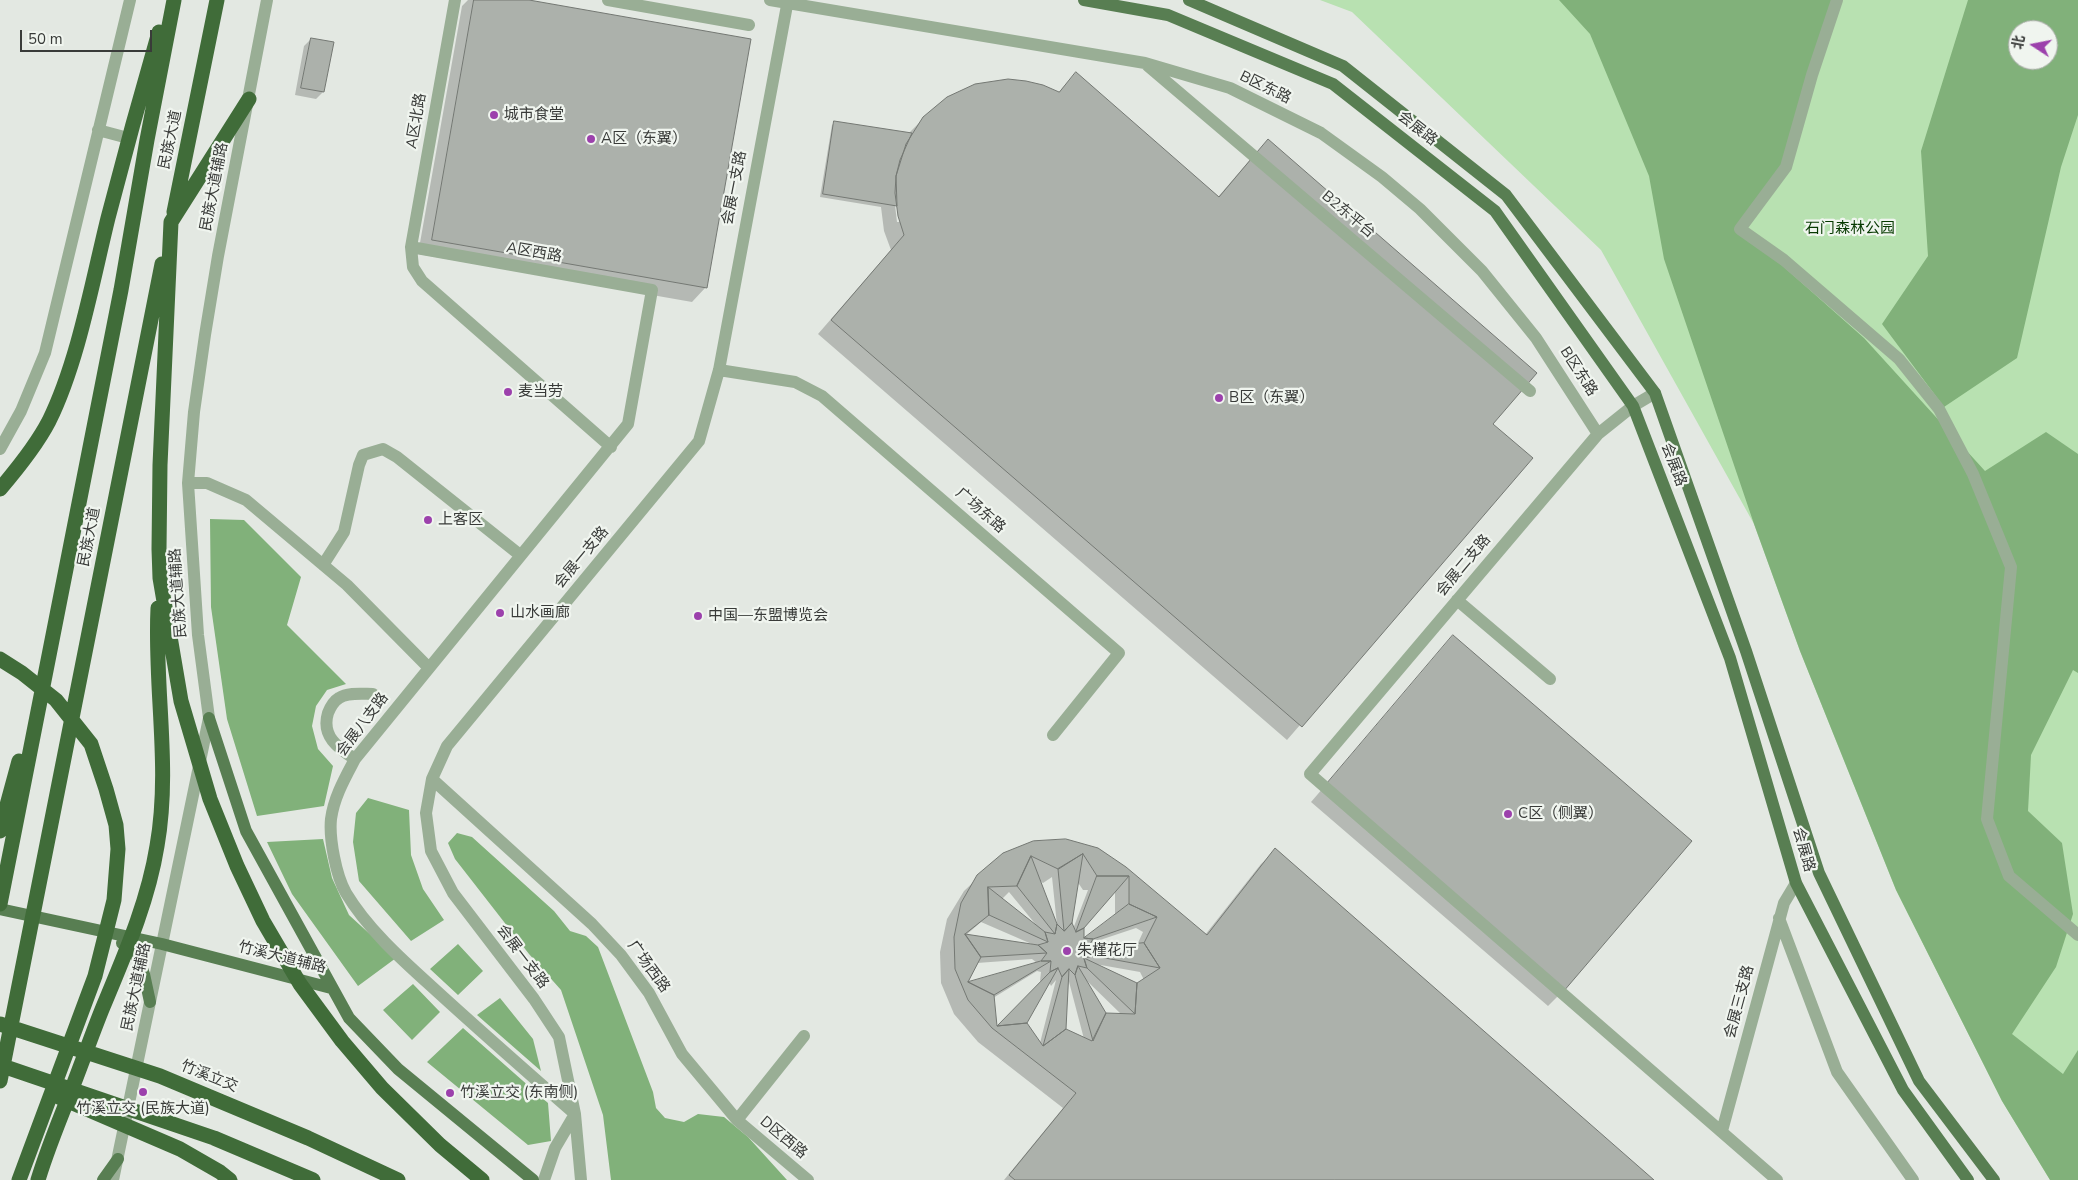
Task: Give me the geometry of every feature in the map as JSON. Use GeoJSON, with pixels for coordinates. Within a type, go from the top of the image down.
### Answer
{"type":"FeatureCollection","features":[{"type":"Feature","properties":{"kind":"highway"},"geometry":{"type":"LineString","coordinates":[[0,489],[32,449],[49,421],[68,372],[84,320],[128,138],[169,0]]}},
{"type":"Feature","properties":{"kind":"highway","name":"民族大道"},"geometry":{"type":"LineString","coordinates":[[4,908],[11,848],[121,290],[174,0]]}},
{"type":"Feature","properties":{"kind":"highway","name":"民族大道"},"geometry":{"type":"LineString","coordinates":[[0,1081],[155,297],[188,148],[217,0]]}},
{"type":"Feature","properties":{"kind":"highway"},"geometry":{"type":"LineString","coordinates":[[38,1180],[99,1017],[134,932],[151,878],[157,847],[163,803],[163,747],[156,641],[160,578],[160,465],[171,222],[250,99]]}},
{"type":"Feature","properties":{"kind":"highway"},"geometry":{"type":"LineString","coordinates":[[160,578],[174,669],[190,735],[210,799],[247,889],[281,953],[320,1013],[382,1088],[434,1139],[482,1180]]}},
{"type":"Feature","properties":{"kind":"highway"},"geometry":{"type":"LineString","coordinates":[[0,831],[52,641]]}},
{"type":"Feature","properties":{"kind":"highway"},"geometry":{"type":"LineString","coordinates":[[0,659],[22,672],[56,700],[91,744],[116,825],[118,848],[114,900],[95,976],[19,1180]]}},
{"type":"Feature","properties":{"kind":"highway","name":"竹溪立交"},"geometry":{"type":"LineString","coordinates":[[0,1022],[160,1076],[227,1102],[398,1180]]}},
{"type":"Feature","properties":{"kind":"highway"},"geometry":{"type":"LineString","coordinates":[[0,1064],[214,1138],[313,1180]]}},
{"type":"Feature","properties":{"kind":"highway"},"geometry":{"type":"LineString","coordinates":[[0,1071],[180,1150],[220,1172],[230,1180]]}},
{"type":"Feature","properties":{"kind":"main road","name":"会展路"},"geometry":{"type":"LineString","coordinates":[[1084,0],[1168,14],[1333,84],[1495,211],[1633,406],[1730,658],[1796,884],[1903,1090],[1968,1180]]}},
{"type":"Feature","properties":{"kind":"main road","name":"会展路"},"geometry":{"type":"LineString","coordinates":[[1189,0],[1343,66],[1506,195],[1655,393],[1746,652],[1819,873],[1919,1081],[1994,1180]]}},
{"type":"Feature","properties":{"kind":"main road"},"geometry":{"type":"LineString","coordinates":[[209,718],[246,831],[331,988]]}},
{"type":"Feature","properties":{"kind":"main road","name":"竹溪大道辅路"},"geometry":{"type":"LineString","coordinates":[[4,908],[162,944],[331,988],[349,1018],[398,1069],[533,1180]]}},
{"type":"Feature","properties":{"kind":"main road"},"geometry":{"type":"LineString","coordinates":[[87,928],[120,942],[138,958],[144,974],[150,1002]]}},
{"type":"Feature","properties":{"kind":"main road"},"geometry":{"type":"LineString","coordinates":[[103,1180],[118,1159]]}},
{"type":"Feature","properties":{"kind":"street"},"geometry":{"type":"LineString","coordinates":[[0,449],[21,410],[45,352],[130,0]]}},
{"type":"Feature","properties":{"kind":"street","name":"民族大道辅路"},"geometry":{"type":"LineString","coordinates":[[113,1180],[209,718],[198,635],[188,483],[194,412],[205,335],[218,256],[250,99],[267,0]]}},
{"type":"Feature","properties":{"kind":"street","name":"A区北路"},"geometry":{"type":"LineString","coordinates":[[411,247],[456,0]]}},
{"type":"Feature","properties":{"kind":"street"},"geometry":{"type":"LineString","coordinates":[[608,0],[749,25]]}},
{"type":"Feature","properties":{"kind":"street","name":"B区东路"},"geometry":{"type":"LineString","coordinates":[[770,0],[1144,63],[1230,88],[1321,133],[1382,177],[1420,210],[1482,271],[1536,338],[1598,434]]}},
{"type":"Feature","properties":{"kind":"street"},"geometry":{"type":"LineString","coordinates":[[1837,0],[1812,75],[1786,166],[1740,229],[1792,266],[1899,359],[1939,409],[1973,474],[2011,567],[1987,819],[2010,876],[2078,935]]}},
{"type":"Feature","properties":{"kind":"street","name":"会展一支路"},"geometry":{"type":"LineString","coordinates":[[581,1180],[575,1114],[559,1037],[534,999],[453,893],[431,851],[426,813],[432,779],[447,746],[699,441],[719,370],[788,2]]}},
{"type":"Feature","properties":{"kind":"street","name":"B2东平台"},"geometry":{"type":"LineString","coordinates":[[1144,63],[1530,391]]}},
{"type":"Feature","properties":{"kind":"street"},"geometry":{"type":"LineString","coordinates":[[98,130],[128,138]]}},
{"type":"Feature","properties":{"kind":"street"},"geometry":{"type":"LineString","coordinates":[[411,247],[413,266],[422,281],[611,447]]}},
{"type":"Feature","properties":{"kind":"street","name":"A区西路"},"geometry":{"type":"LineString","coordinates":[[411,247],[652,290]]}},
{"type":"Feature","properties":{"kind":"street","name":"会展八支路"},"geometry":{"type":"LineString","coordinates":[[575,1114],[408,965],[369,924],[345,892],[334,857],[331,820],[338,791],[355,759],[628,424],[652,290]]}},
{"type":"Feature","properties":{"kind":"street","name":"广场东路"},"geometry":{"type":"LineString","coordinates":[[719,370],[795,382],[822,396],[1119,653],[1053,735]]}},
{"type":"Feature","properties":{"kind":"street","name":"会展二支路"},"geometry":{"type":"LineString","coordinates":[[1655,393],[1633,406],[1598,434],[1310,774],[1722,1131]]}},
{"type":"Feature","properties":{"kind":"street"},"geometry":{"type":"LineString","coordinates":[[323,565],[344,532],[363,455],[383,449],[398,456],[520,555]]}},
{"type":"Feature","properties":{"kind":"street"},"geometry":{"type":"LineString","coordinates":[[188,483],[207,484],[246,500],[346,585],[429,668]]}},
{"type":"Feature","properties":{"kind":"street"},"geometry":{"type":"LineString","coordinates":[[1457,600],[1550,679]]}},
{"type":"Feature","properties":{"kind":"street"},"geometry":{"type":"LineString","coordinates":[[355,759],[340,749],[328,735],[326,720],[330,707],[339,697],[350,694],[373,694]]}},
{"type":"Feature","properties":{"kind":"street","name":"广场西路"},"geometry":{"type":"LineString","coordinates":[[432,779],[592,924],[621,955],[649,993],[682,1054],[737,1120]]}},
{"type":"Feature","properties":{"kind":"street","name":"会展三支路"},"geometry":{"type":"LineString","coordinates":[[1722,1131],[1784,903],[1796,884]]}},
{"type":"Feature","properties":{"kind":"street"},"geometry":{"type":"LineString","coordinates":[[1780,918],[1836,1072],[1912,1180]]}},
{"type":"Feature","properties":{"kind":"street"},"geometry":{"type":"LineString","coordinates":[[737,1120],[804,1036]]}},
{"type":"Feature","properties":{"kind":"street"},"geometry":{"type":"LineString","coordinates":[[544,1180],[555,1148],[575,1114]]}},
{"type":"Feature","properties":{"kind":"street","name":"D区西路"},"geometry":{"type":"LineString","coordinates":[[737,1120],[808,1180]]}},
{"type":"Feature","properties":{"kind":"street"},"geometry":{"type":"LineString","coordinates":[[1722,1131],[1777,1180]]}},
{"type":"Feature","properties":{"kind":"green space","name":"石门森林公园"},"geometry":{"type":"Polygon","coordinates":[[[1320,0],[2078,0],[2078,1180],[2050,1180],[2002,1101],[1896,890],[1800,651],[1754,524],[1601,250],[1352,12],[1320,0]]]}},
{"type":"Feature","properties":{"kind":"green space"},"geometry":{"type":"Polygon","coordinates":[[[1559,0],[1837,0],[1786,167],[1741,229],[1864,338],[1985,471],[2046,432],[2078,454],[2078,673],[2073,670],[2031,755],[2028,811],[2062,843],[2073,914],[2056,967],[2012,1034],[2063,1074],[2078,1050],[2078,1180],[2050,1180],[2002,1101],[1896,890],[1800,651],[1754,524],[1664,259],[1649,176],[1590,34],[1559,0]]]}},
{"type":"Feature","properties":{"kind":"green space"},"geometry":{"type":"Polygon","coordinates":[[[1968,0],[2078,0],[2078,115],[2061,167],[2017,358],[1944,407],[1882,324],[1928,256],[1921,151],[1968,0]]]}},
{"type":"Feature","properties":{"kind":"green space"},"geometry":{"type":"Polygon","coordinates":[[[210,519],[244,520],[301,577],[287,625],[346,684],[327,690],[316,706],[312,726],[318,749],[333,766],[324,806],[257,816],[227,719],[211,607],[210,519]]]}},
{"type":"Feature","properties":{"kind":"green space"},"geometry":{"type":"Polygon","coordinates":[[[368,798],[409,810],[411,855],[423,889],[444,920],[411,941],[359,881],[353,842],[356,813],[368,798]]]}},
{"type":"Feature","properties":{"kind":"green space"},"geometry":{"type":"Polygon","coordinates":[[[457,833],[472,837],[554,911],[570,931],[586,936],[598,947],[653,1092],[656,1108],[665,1118],[684,1122],[698,1114],[724,1117],[748,1137],[787,1180],[611,1180],[603,1115],[561,990],[529,954],[455,859],[448,843],[457,833]]]}},
{"type":"Feature","properties":{"kind":"green space"},"geometry":{"type":"Polygon","coordinates":[[[323,839],[332,878],[349,915],[396,958],[358,986],[292,894],[267,842],[323,839]]]}},
{"type":"Feature","properties":{"kind":"green space"},"geometry":{"type":"Polygon","coordinates":[[[458,944],[483,971],[458,995],[430,969],[458,944]]]}},
{"type":"Feature","properties":{"kind":"green space"},"geometry":{"type":"Polygon","coordinates":[[[413,984],[440,1012],[412,1040],[383,1010],[413,984]]]}},
{"type":"Feature","properties":{"kind":"green space"},"geometry":{"type":"Polygon","coordinates":[[[500,998],[533,1039],[541,1071],[477,1015],[500,998]]]}},
{"type":"Feature","properties":{"kind":"green space"},"geometry":{"type":"Polygon","coordinates":[[[463,1028],[548,1103],[551,1141],[528,1145],[427,1062],[463,1028]]]}},
{"type":"Feature","properties":{"kind":"building","name":"A区（东翼）"},"geometry":{"type":"Polygon","coordinates":[[[474,0],[529,0],[751,39],[707,288],[432,240],[474,0]]]}},
{"type":"Feature","properties":{"kind":"building"},"geometry":{"type":"Polygon","coordinates":[[[311,38],[334,42],[324,92],[301,88],[311,38]]]}},
{"type":"Feature","properties":{"kind":"building","name":"B区（东翼）"},"geometry":{"type":"Polygon","coordinates":[[[1076,72],[1219,197],[1268,139],[1537,373],[1493,424],[1533,458],[1302,727],[831,320],[904,235],[898,216],[895,193],[896,176],[906,144],[923,117],[947,97],[975,84],[1008,79],[1043,85],[1059,92],[1076,72]]]}},
{"type":"Feature","properties":{"kind":"building"},"geometry":{"type":"Polygon","coordinates":[[[834,121],[912,133],[900,160],[896,176],[897,206],[823,194],[834,121]]]}},
{"type":"Feature","properties":{"kind":"building","name":"C区（侧翼）"},"geometry":{"type":"Polygon","coordinates":[[[1453,635],[1692,841],[1563,992],[1324,787],[1453,635]]]}},
{"type":"Feature","properties":{"kind":"building"},"geometry":{"type":"Polygon","coordinates":[[[1066,839],[1098,848],[1126,867],[1207,935],[1275,848],[1654,1180],[1015,1180],[1009,1175],[1076,1093],[992,1028],[968,1000],[955,969],[954,937],[961,903],[977,875],[1003,853],[1033,841],[1066,839]],[[1083,854],[1058,869],[1031,856],[1017,886],[988,887],[989,915],[965,934],[981,957],[968,982],[994,995],[997,1026],[1027,1023],[1043,1046],[1066,1029],[1092,1041],[1106,1013],[1135,1014],[1137,983],[1160,968],[1144,943],[1157,917],[1129,904],[1129,876],[1097,876],[1083,854]]]}},
{"type":"Feature","properties":{"kind":"building"},"geometry":{"type":"Polygon","coordinates":[[[1083,854],[1072,923],[1064,931],[1058,869],[1083,854]]]}},
{"type":"Feature","properties":{"kind":"building"},"geometry":{"type":"Polygon","coordinates":[[[1031,856],[1057,924],[1055,934],[1017,886],[1031,856]]]}},
{"type":"Feature","properties":{"kind":"building"},"geometry":{"type":"Polygon","coordinates":[[[1097,876],[1129,876],[1084,928],[1076,932],[1097,876]]]}},
{"type":"Feature","properties":{"kind":"building"},"geometry":{"type":"Polygon","coordinates":[[[988,887],[1045,932],[1048,942],[989,915],[988,887]]]}},
{"type":"Feature","properties":{"kind":"building"},"geometry":{"type":"Polygon","coordinates":[[[1129,904],[1157,917],[1093,939],[1084,938],[1129,904]]]}},
{"type":"Feature","properties":{"kind":"building","name":"朱槿花厅"},"geometry":{"type":"Polygon","coordinates":[[[1072,923],[1076,932],[1084,928],[1084,938],[1093,939],[1087,949],[1094,956],[1084,958],[1087,968],[1078,966],[1075,975],[1069,969],[1062,977],[1058,968],[1050,972],[1051,961],[1041,961],[1047,953],[1038,945],[1048,942],[1045,932],[1055,934],[1057,924],[1064,931],[1072,923]]]}},
{"type":"Feature","properties":{"kind":"building"},"geometry":{"type":"Polygon","coordinates":[[[965,934],[1038,945],[1047,953],[981,957],[965,934]]]}},
{"type":"Feature","properties":{"kind":"building"},"geometry":{"type":"Polygon","coordinates":[[[1144,943],[1160,968],[1094,956],[1087,949],[1144,943]]]}},
{"type":"Feature","properties":{"kind":"building"},"geometry":{"type":"Polygon","coordinates":[[[1084,958],[1137,983],[1135,1014],[1087,968],[1084,958]]]}},
{"type":"Feature","properties":{"kind":"building"},"geometry":{"type":"Polygon","coordinates":[[[1041,961],[1051,961],[994,995],[968,982],[1041,961]]]}},
{"type":"Feature","properties":{"kind":"building"},"geometry":{"type":"Polygon","coordinates":[[[1078,966],[1106,1013],[1093,1041],[1075,975],[1078,966]]]}},
{"type":"Feature","properties":{"kind":"building"},"geometry":{"type":"Polygon","coordinates":[[[1058,968],[1027,1023],[997,1026],[1050,972],[1058,968]]]}},
{"type":"Feature","properties":{"kind":"building"},"geometry":{"type":"Polygon","coordinates":[[[1069,969],[1066,1029],[1043,1046],[1062,977],[1069,969]]]}},
{"type":"Feature","properties":{"kind":"place","name":"城市食堂"},"geometry":{"type":"Point","coordinates":[494,115]}},
{"type":"Feature","properties":{"kind":"place","name":"A区（东翼）"},"geometry":{"type":"Point","coordinates":[591,139]}},
{"type":"Feature","properties":{"kind":"place","name":"麦当劳"},"geometry":{"type":"Point","coordinates":[508,392]}},
{"type":"Feature","properties":{"kind":"place","name":"B区（东翼）"},"geometry":{"type":"Point","coordinates":[1219,398]}},
{"type":"Feature","properties":{"kind":"place","name":"上客区"},"geometry":{"type":"Point","coordinates":[428,520]}},
{"type":"Feature","properties":{"kind":"place","name":"山水画廊"},"geometry":{"type":"Point","coordinates":[500,613]}},
{"type":"Feature","properties":{"kind":"place","name":"中国—东盟博览会"},"geometry":{"type":"Point","coordinates":[698,616]}},
{"type":"Feature","properties":{"kind":"place","name":"C区（侧翼）"},"geometry":{"type":"Point","coordinates":[1508,814]}},
{"type":"Feature","properties":{"kind":"place","name":"朱槿花厅"},"geometry":{"type":"Point","coordinates":[1067,951]}},
{"type":"Feature","properties":{"kind":"place","name":"竹溪立交 (民族大道)"},"geometry":{"type":"Point","coordinates":[143,1092]}},
{"type":"Feature","properties":{"kind":"place","name":"竹溪立交 (东南侧)"},"geometry":{"type":"Point","coordinates":[450,1093]}}]}
